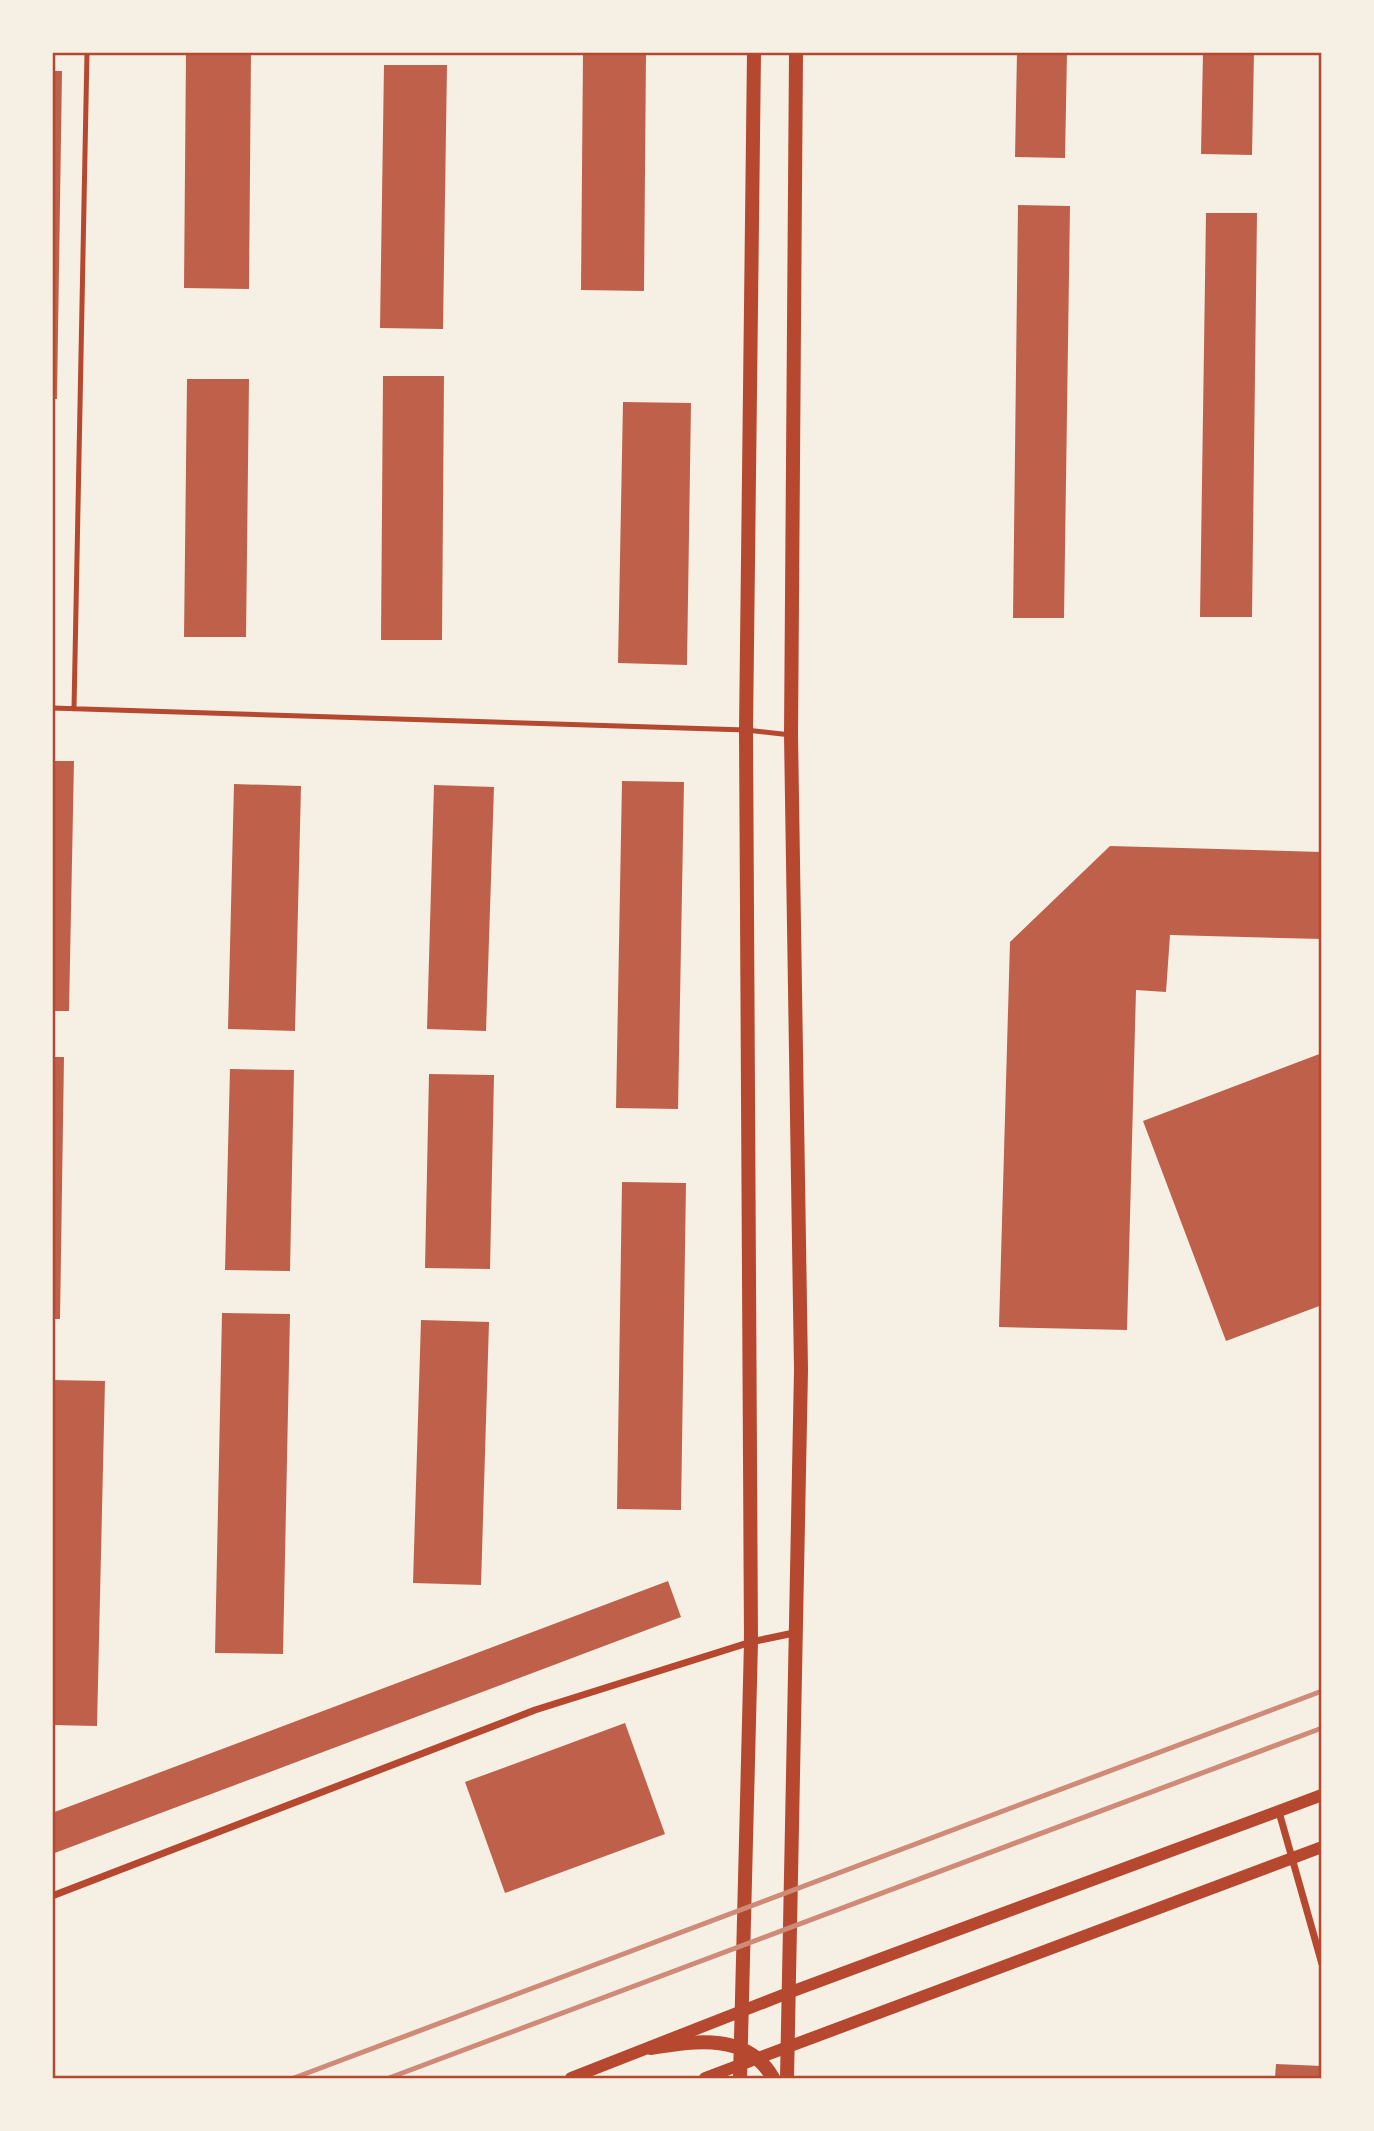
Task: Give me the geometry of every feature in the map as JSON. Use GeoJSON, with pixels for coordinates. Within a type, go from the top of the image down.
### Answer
{"type":"FeatureCollection","features":[{"type":"Feature","properties":{"kind":"main road"},"geometry":{"type":"LineString","coordinates":[[740,2072],[751,1642],[746,730],[754,52]]}},
{"type":"Feature","properties":{"kind":"main road"},"geometry":{"type":"LineString","coordinates":[[787,2078],[801,1370],[790,735],[796,52]]}},
{"type":"Feature","properties":{"kind":"main road"},"geometry":{"type":"LineString","coordinates":[[651,2048],[700,2040],[725,2043],[757,2059],[773,2078]]}},
{"type":"Feature","properties":{"kind":"street"},"geometry":{"type":"LineString","coordinates":[[52,1896],[535,1710],[751,1642],[794,1633]]}},
{"type":"Feature","properties":{"kind":"street"},"geometry":{"type":"LineString","coordinates":[[570,2078],[788,1993],[1321,1795]]}},
{"type":"Feature","properties":{"kind":"street"},"geometry":{"type":"LineString","coordinates":[[1279,1812],[1321,1964]]}},
{"type":"Feature","properties":{"kind":"street"},"geometry":{"type":"LineString","coordinates":[[705,2078],[740,2072],[757,2059],[1321,1847]]}},
{"type":"Feature","properties":{"kind":"lane"},"geometry":{"type":"LineString","coordinates":[[74,709],[88,52]]}},
{"type":"Feature","properties":{"kind":"lane"},"geometry":{"type":"LineString","coordinates":[[52,708],[746,730],[790,735]]}},
{"type":"Feature","properties":{"kind":"building"},"geometry":{"type":"Polygon","coordinates":[[[186,52],[251,52],[249,289],[184,288],[186,52]]]}},
{"type":"Feature","properties":{"kind":"building"},"geometry":{"type":"Polygon","coordinates":[[[583,52],[646,52],[644,291],[581,290],[583,52]]]}},
{"type":"Feature","properties":{"kind":"building"},"geometry":{"type":"Polygon","coordinates":[[[1017,52],[1067,52],[1065,158],[1015,157],[1017,52]]]}},
{"type":"Feature","properties":{"kind":"building"},"geometry":{"type":"Polygon","coordinates":[[[1203,52],[1254,52],[1252,155],[1201,154],[1203,52]]]}},
{"type":"Feature","properties":{"kind":"building"},"geometry":{"type":"Polygon","coordinates":[[[384,65],[447,65],[443,329],[380,328],[384,65]]]}},
{"type":"Feature","properties":{"kind":"building"},"geometry":{"type":"Polygon","coordinates":[[[52,71],[62,71],[57,399],[52,399],[52,71]]]}},
{"type":"Feature","properties":{"kind":"building"},"geometry":{"type":"Polygon","coordinates":[[[1018,205],[1070,206],[1064,618],[1013,618],[1018,205]]]}},
{"type":"Feature","properties":{"kind":"building"},"geometry":{"type":"Polygon","coordinates":[[[1206,213],[1257,213],[1252,617],[1200,617],[1206,213]]]}},
{"type":"Feature","properties":{"kind":"building"},"geometry":{"type":"Polygon","coordinates":[[[383,376],[444,376],[442,640],[381,640],[383,376]]]}},
{"type":"Feature","properties":{"kind":"building"},"geometry":{"type":"Polygon","coordinates":[[[187,379],[249,379],[246,637],[184,637],[187,379]]]}},
{"type":"Feature","properties":{"kind":"building"},"geometry":{"type":"Polygon","coordinates":[[[623,402],[691,403],[687,665],[618,663],[623,402]]]}},
{"type":"Feature","properties":{"kind":"building"},"geometry":{"type":"Polygon","coordinates":[[[52,761],[74,761],[69,1011],[52,1011],[52,761]]]}},
{"type":"Feature","properties":{"kind":"building"},"geometry":{"type":"Polygon","coordinates":[[[622,781],[684,782],[678,1109],[616,1108],[622,781]]]}},
{"type":"Feature","properties":{"kind":"building"},"geometry":{"type":"Polygon","coordinates":[[[234,784],[301,786],[295,1031],[228,1029],[234,784]]]}},
{"type":"Feature","properties":{"kind":"building"},"geometry":{"type":"Polygon","coordinates":[[[434,785],[494,787],[486,1031],[427,1029],[434,785]]]}},
{"type":"Feature","properties":{"kind":"building"},"geometry":{"type":"Polygon","coordinates":[[[1110,846],[1322,852],[1322,939],[1170,935],[1166,992],[1136,990],[1127,1330],[999,1327],[1010,942],[1110,846]]]}},
{"type":"Feature","properties":{"kind":"building"},"geometry":{"type":"Polygon","coordinates":[[[1322,1053],[1322,1305],[1226,1341],[1143,1121],[1322,1053]]]}},
{"type":"Feature","properties":{"kind":"building"},"geometry":{"type":"Polygon","coordinates":[[[52,1057],[64,1057],[60,1319],[52,1319],[52,1057]]]}},
{"type":"Feature","properties":{"kind":"building"},"geometry":{"type":"Polygon","coordinates":[[[230,1069],[294,1070],[290,1271],[225,1270],[230,1069]]]}},
{"type":"Feature","properties":{"kind":"building"},"geometry":{"type":"Polygon","coordinates":[[[429,1074],[494,1075],[490,1269],[425,1268],[429,1074]]]}},
{"type":"Feature","properties":{"kind":"building"},"geometry":{"type":"Polygon","coordinates":[[[622,1182],[686,1183],[681,1510],[617,1509],[622,1182]]]}},
{"type":"Feature","properties":{"kind":"building"},"geometry":{"type":"Polygon","coordinates":[[[222,1313],[290,1314],[283,1654],[215,1653],[222,1313]]]}},
{"type":"Feature","properties":{"kind":"building"},"geometry":{"type":"Polygon","coordinates":[[[421,1320],[489,1322],[481,1585],[413,1583],[421,1320]]]}},
{"type":"Feature","properties":{"kind":"building"},"geometry":{"type":"Polygon","coordinates":[[[52,1380],[105,1381],[97,1726],[52,1725],[52,1380]]]}},
{"type":"Feature","properties":{"kind":"building"},"geometry":{"type":"Polygon","coordinates":[[[668,1581],[681,1617],[52,1854],[52,1813],[668,1581]]]}},
{"type":"Feature","properties":{"kind":"building"},"geometry":{"type":"Polygon","coordinates":[[[625,1723],[665,1834],[505,1893],[465,1782],[625,1723]]]}},
{"type":"Feature","properties":{"kind":"building"},"geometry":{"type":"Polygon","coordinates":[[[1276,2064],[1322,2066],[1322,2078],[1275,2078],[1276,2064]]]}},
{"type":"Feature","properties":{"kind":"railway"},"geometry":{"type":"LineString","coordinates":[[294,2078],[1322,1691]]}},
{"type":"Feature","properties":{"kind":"railway"},"geometry":{"type":"LineString","coordinates":[[389,2078],[1322,1728]]}}]}
